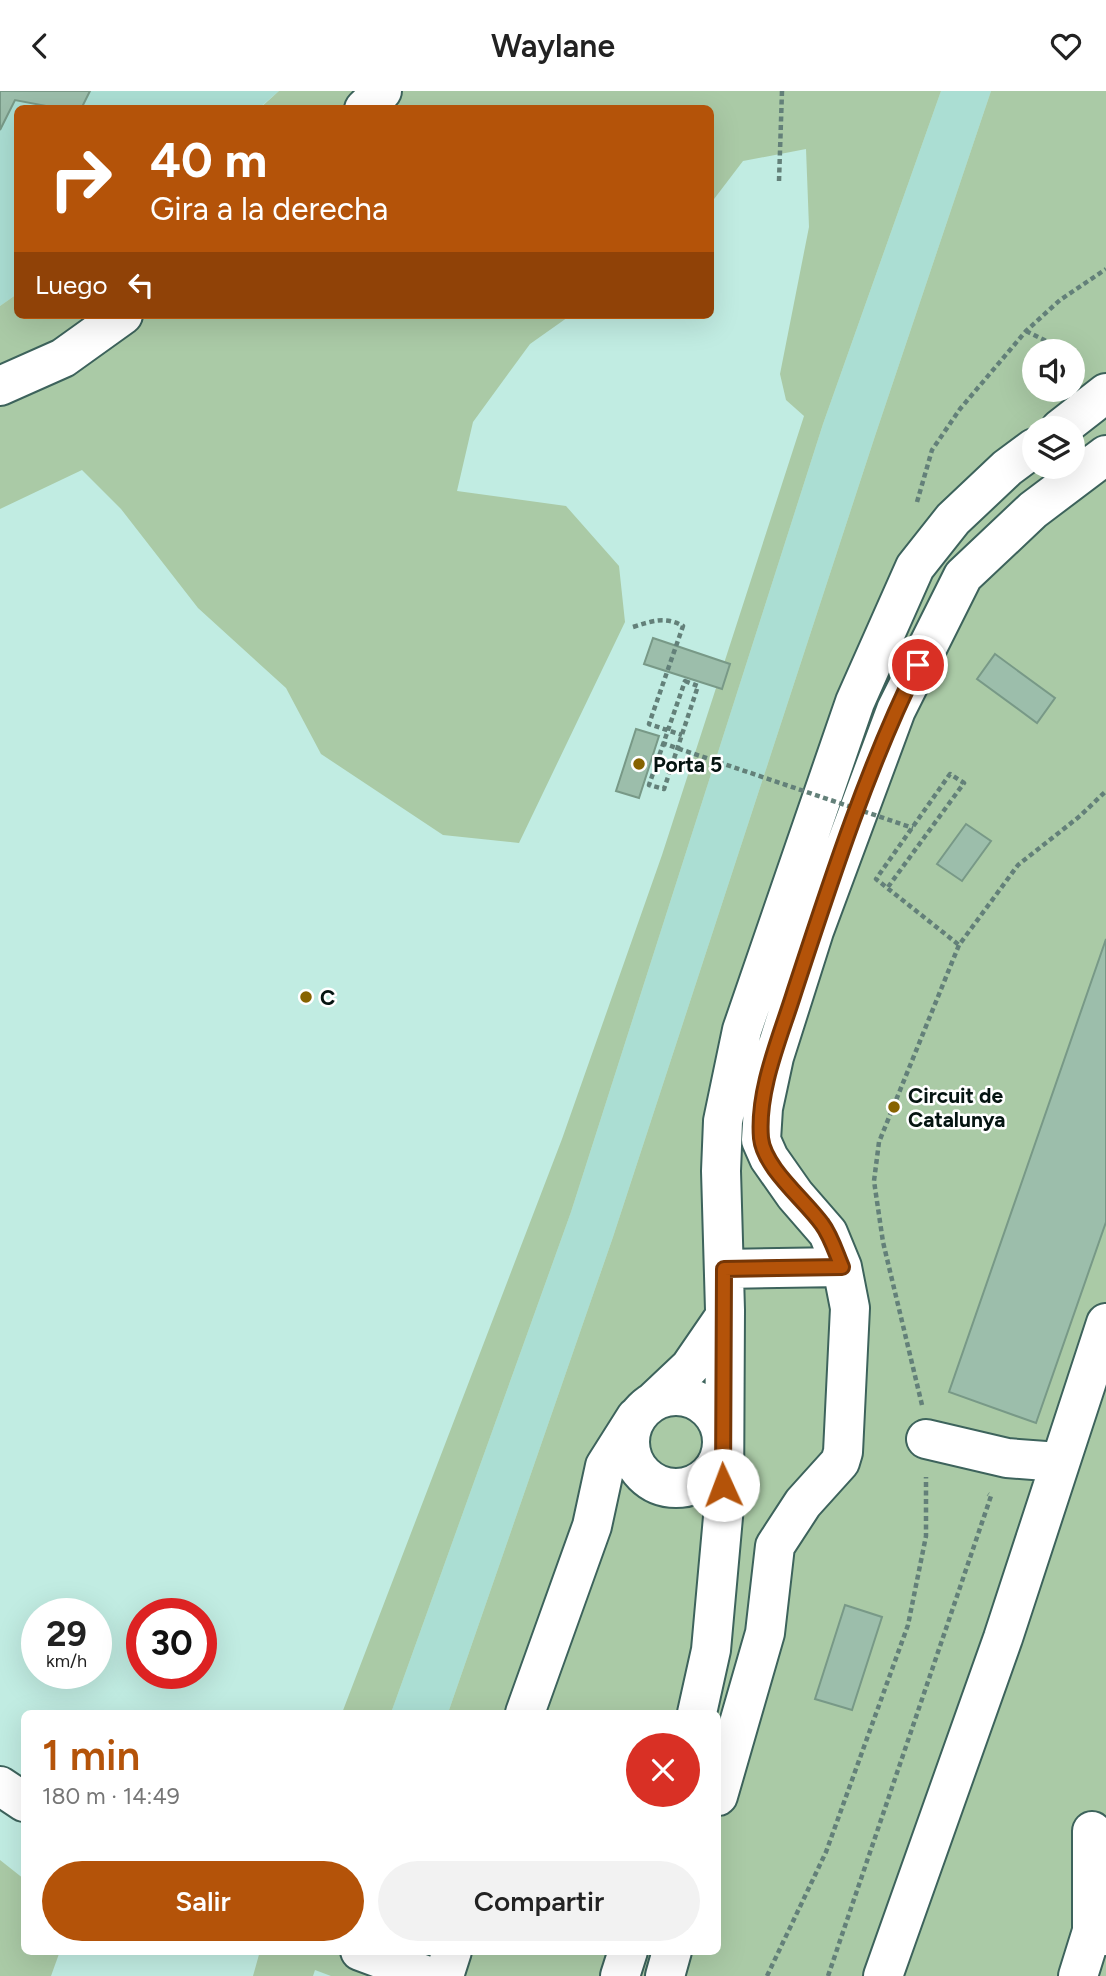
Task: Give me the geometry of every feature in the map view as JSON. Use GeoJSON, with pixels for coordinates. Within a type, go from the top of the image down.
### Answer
{"type":"FeatureCollection","features":[{"type":"Feature","properties":{"kind":"street"},"geometry":{"type":"LineString","coordinates":[[368,105],[382,91]]}},
{"type":"Feature","properties":{"kind":"street"},"geometry":{"type":"LineString","coordinates":[[0,386],[63,358],[117,319]]}},
{"type":"Feature","properties":{"kind":"street"},"geometry":{"type":"LineString","coordinates":[[1077,416],[1106,393]]}},
{"type":"Feature","properties":{"kind":"street"},"geometry":{"type":"LineString","coordinates":[[721,1786],[765,1633],[775,1546],[803,1503],[840,1462],[843,1452],[850,1308],[842,1267],[822,1224],[796,1195],[769,1158],[761,1140],[763,1108],[774,1057],[814,931],[896,710],[963,576],[1033,510],[1106,455]]}},
{"type":"Feature","properties":{"kind":"street"},"geometry":{"type":"LineString","coordinates":[[698,1710],[712,1650],[724,1506],[724,1269],[721,1171],[723,1121],[730,1077],[742,1030],[855,702],[915,567],[953,519],[1022,457]]}},
{"type":"Feature","properties":{"kind":"street"},"geometry":{"type":"LineString","coordinates":[[724,1269],[842,1267]]}},
{"type":"Feature","properties":{"kind":"street"},"geometry":{"type":"LineString","coordinates":[[526,1710],[592,1526],[605,1466],[645,1409],[690,1367],[724,1316]]}},
{"type":"Feature","properties":{"kind":"street"},"geometry":{"type":"LineString","coordinates":[[883,1976],[1003,1638],[1106,1323]]}},
{"type":"Feature","properties":{"kind":"street"},"geometry":{"type":"LineString","coordinates":[[677,1395],[700,1402],[717,1420],[722,1443],[715,1467],[698,1483],[674,1488],[651,1481],[634,1464],[629,1440],[645,1409],[677,1395]]}},
{"type":"Feature","properties":{"kind":"street"},"geometry":{"type":"LineString","coordinates":[[926,1439],[1007,1458],[1059,1462]]}},
{"type":"Feature","properties":{"kind":"street"},"geometry":{"type":"LineString","coordinates":[[592,1526],[633,1492],[662,1486]]}},
{"type":"Feature","properties":{"kind":"street"},"geometry":{"type":"LineString","coordinates":[[0,1786],[21,1800]]}},
{"type":"Feature","properties":{"kind":"street"},"geometry":{"type":"LineString","coordinates":[[1078,1976],[1099,1934],[1092,1831]]}},
{"type":"Feature","properties":{"kind":"street"},"geometry":{"type":"LineString","coordinates":[[371,1955],[428,1976]]}},
{"type":"Feature","properties":{"kind":"street"},"geometry":{"type":"LineString","coordinates":[[444,1976],[451,1955]]}},
{"type":"Feature","properties":{"kind":"street"},"geometry":{"type":"LineString","coordinates":[[621,1976],[627,1955]]}},
{"type":"Feature","properties":{"kind":"street"},"geometry":{"type":"LineString","coordinates":[[665,1976],[671,1955]]}},
{"type":"Feature","properties":{"kind":"path"},"geometry":{"type":"LineString","coordinates":[[779,181],[782,91]]}},
{"type":"Feature","properties":{"kind":"path"},"geometry":{"type":"LineString","coordinates":[[915,510],[932,450],[960,409],[1026,331],[1060,300],[1106,269]]}},
{"type":"Feature","properties":{"kind":"path"},"geometry":{"type":"LineString","coordinates":[[1026,331],[1043,339]]}},
{"type":"Feature","properties":{"kind":"path"},"geometry":{"type":"LineString","coordinates":[[634,627],[656,619],[672,620],[683,626],[649,723],[682,735]]}},
{"type":"Feature","properties":{"kind":"path"},"geometry":{"type":"LineString","coordinates":[[685,681],[698,686],[682,735],[664,789],[649,785],[685,681]]}},
{"type":"Feature","properties":{"kind":"path"},"geometry":{"type":"LineString","coordinates":[[662,743],[913,828]]}},
{"type":"Feature","properties":{"kind":"path"},"geometry":{"type":"LineString","coordinates":[[888,887],[964,783],[950,774],[876,879],[960,945]]}},
{"type":"Feature","properties":{"kind":"path"},"geometry":{"type":"LineString","coordinates":[[767,1976],[826,1852],[908,1625],[926,1536],[926,1439],[920,1397],[883,1242],[874,1181],[879,1142],[960,945],[1018,865],[1080,816],[1106,791]]}},
{"type":"Feature","properties":{"kind":"path"},"geometry":{"type":"LineString","coordinates":[[828,1976],[991,1496]]}},
{"type":"Feature","properties":{"kind":"shaded area"},"geometry":{"type":"Polygon","coordinates":[[[0,91],[279,91],[263,105],[14,105],[14,296],[0,306],[0,91]]]}},
{"type":"Feature","properties":{"kind":"shaded area"},"geometry":{"type":"Polygon","coordinates":[[[279,91],[941,91],[823,424],[571,1212],[392,1710],[343,1710],[562,1139],[662,855],[804,416],[786,400],[780,374],[809,227],[806,149],[743,161],[714,199],[714,105],[263,105],[279,91]]]}},
{"type":"Feature","properties":{"kind":"shaded area"},"geometry":{"type":"Polygon","coordinates":[[[941,91],[991,91],[613,1237],[449,1710],[392,1710],[571,1212],[823,424],[941,91]]]}},
{"type":"Feature","properties":{"kind":"shaded area","name":"Circuit de Catalunya"},"geometry":{"type":"Polygon","coordinates":[[[991,91],[1106,91],[1106,1976],[331,1976],[315,1970],[313,1976],[253,1976],[259,1955],[721,1955],[721,1710],[449,1710],[613,1237],[991,91]]]}},
{"type":"Feature","properties":{"kind":"shaded area"},"geometry":{"type":"Polygon","coordinates":[[[14,296],[14,319],[565,319],[530,344],[473,422],[457,491],[566,506],[619,566],[625,622],[519,843],[443,835],[321,754],[286,688],[198,608],[121,509],[82,470],[0,509],[0,306],[14,296]]]}},
{"type":"Feature","properties":{"kind":"shaded area"},"geometry":{"type":"Polygon","coordinates":[[[0,1860],[21,1877],[21,1955],[59,1955],[51,1976],[0,1976],[0,1860]]]}},
{"type":"Feature","properties":{"kind":"building"},"geometry":{"type":"Polygon","coordinates":[[[0,91],[90,91],[83,105],[41,105],[15,100],[0,130],[0,91]]]}},
{"type":"Feature","properties":{"kind":"building"},"geometry":{"type":"Polygon","coordinates":[[[653,638],[730,664],[722,689],[644,664],[653,638]]]}},
{"type":"Feature","properties":{"kind":"building"},"geometry":{"type":"Polygon","coordinates":[[[995,654],[1055,698],[1037,723],[977,679],[995,654]]]}},
{"type":"Feature","properties":{"kind":"building"},"geometry":{"type":"Polygon","coordinates":[[[636,729],[659,736],[639,798],[616,791],[636,729]]]}},
{"type":"Feature","properties":{"kind":"building"},"geometry":{"type":"Polygon","coordinates":[[[966,824],[991,841],[962,881],[937,864],[966,824]]]}},
{"type":"Feature","properties":{"kind":"building"},"geometry":{"type":"Polygon","coordinates":[[[1106,939],[1106,1222],[1036,1423],[949,1392],[1106,939]]]}},
{"type":"Feature","properties":{"kind":"building"},"geometry":{"type":"Polygon","coordinates":[[[845,1605],[882,1617],[852,1710],[815,1699],[845,1605]]]}},
{"type":"Feature","properties":{"kind":"place","name":"Porta 5"},"geometry":{"type":"Point","coordinates":[639,764]}},
{"type":"Feature","properties":{"kind":"place","name":"C"},"geometry":{"type":"Point","coordinates":[306,997]}},
{"type":"Feature","properties":{"kind":"place","name":"Circuit de Catalunya"},"geometry":{"type":"Point","coordinates":[894,1107]}},
{"type":"Feature","properties":{"kind":"route"},"geometry":{"type":"LineString","coordinates":[[723,1485],[724,1269],[842,1267],[822,1224],[796,1195],[769,1158],[761,1140],[763,1108],[774,1057],[814,931],[896,710],[918,665]]}}]}
